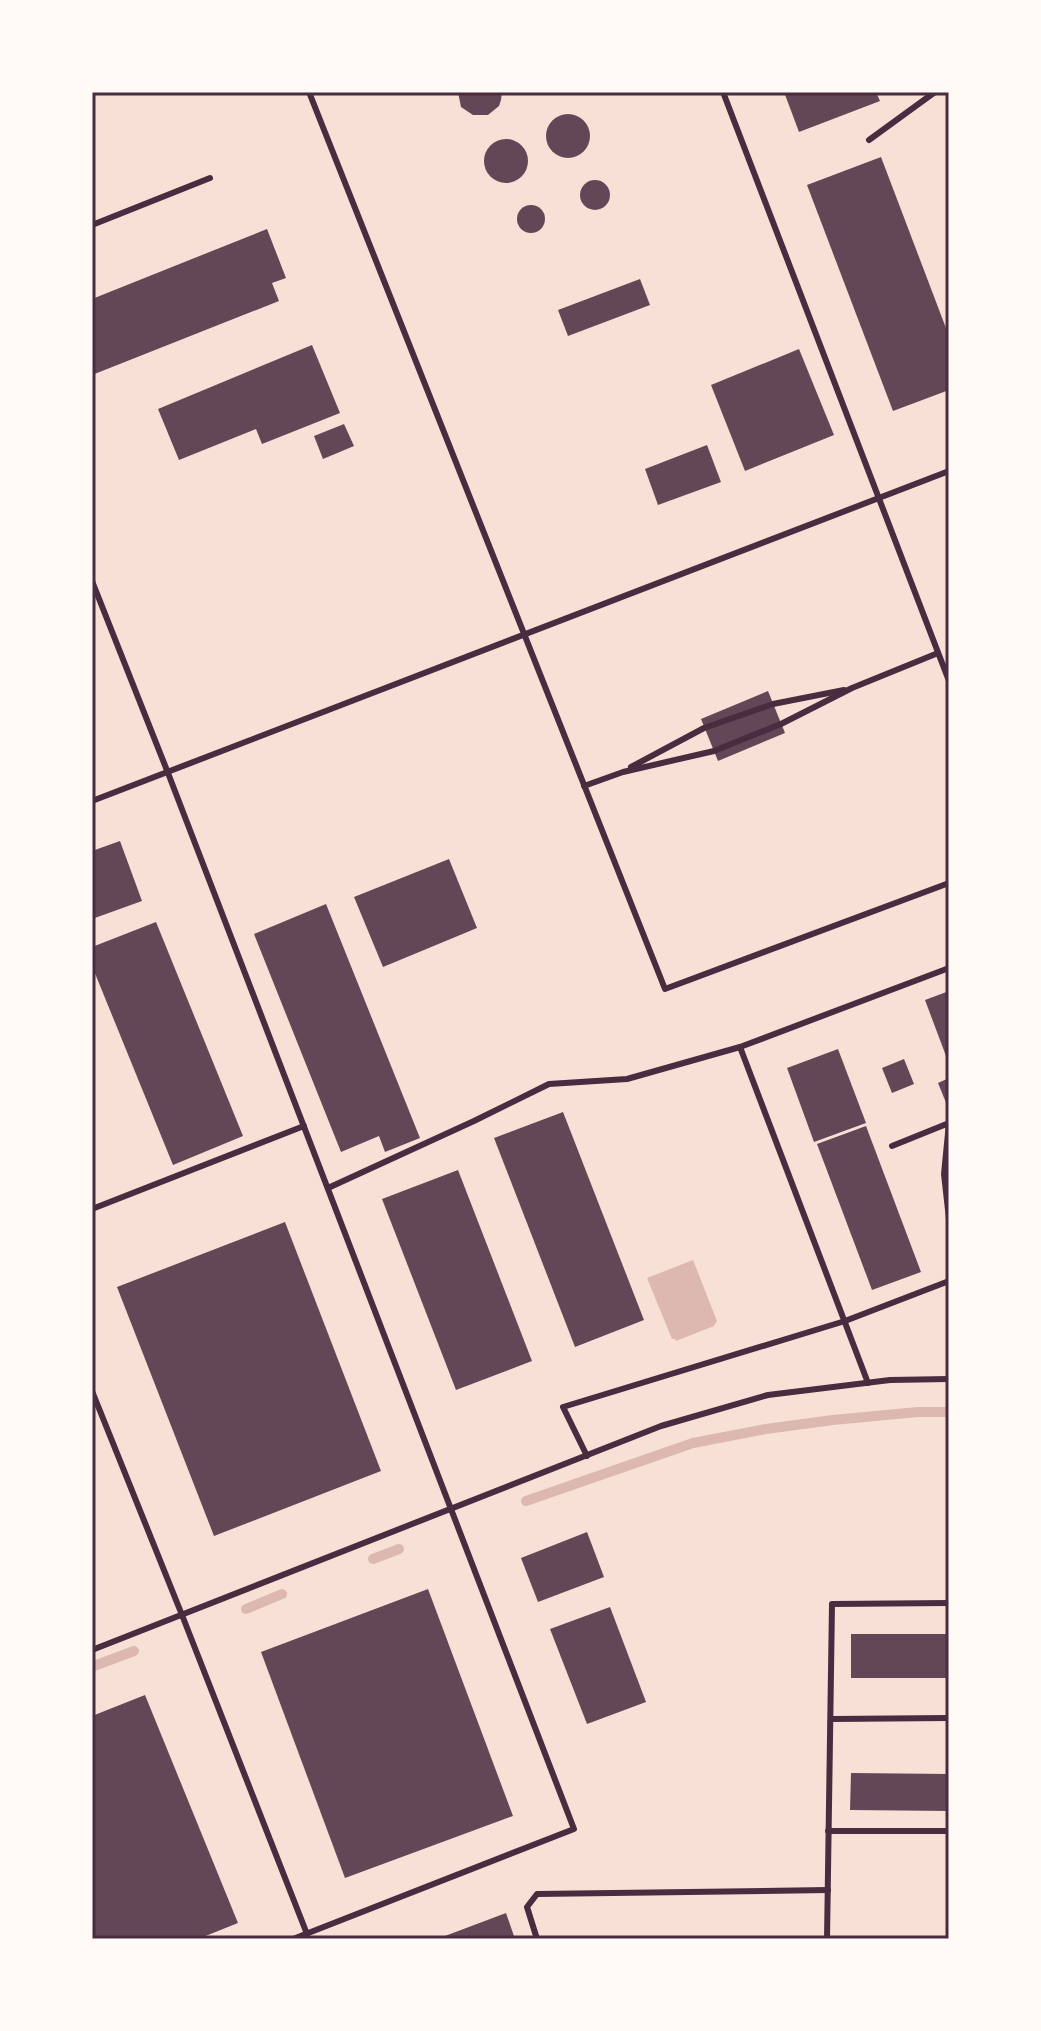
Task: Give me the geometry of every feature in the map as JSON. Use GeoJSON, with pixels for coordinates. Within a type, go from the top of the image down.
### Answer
{"type":"FeatureCollection","features":[{"type":"Feature","properties":{"kind":"lane"},"geometry":{"type":"LineString","coordinates":[[309,92],[665,989],[949,883]]}},
{"type":"Feature","properties":{"kind":"lane"},"geometry":{"type":"LineString","coordinates":[[723,92],[949,681]]}},
{"type":"Feature","properties":{"kind":"lane"},"geometry":{"type":"LineString","coordinates":[[869,140],[935,92]]}},
{"type":"Feature","properties":{"kind":"lane"},"geometry":{"type":"LineString","coordinates":[[92,225],[210,178]]}},
{"type":"Feature","properties":{"kind":"lane"},"geometry":{"type":"LineString","coordinates":[[92,801],[949,471]]}},
{"type":"Feature","properties":{"kind":"lane"},"geometry":{"type":"LineString","coordinates":[[92,581],[574,1829],[293,1939]]}},
{"type":"Feature","properties":{"kind":"lane"},"geometry":{"type":"LineString","coordinates":[[584,786],[623,772],[714,751],[781,724],[852,688],[938,653]]}},
{"type":"Feature","properties":{"kind":"lane"},"geometry":{"type":"LineString","coordinates":[[623,772],[704,728],[773,704],[852,688]]}},
{"type":"Feature","properties":{"kind":"lane"},"geometry":{"type":"LineString","coordinates":[[328,1188],[549,1084],[627,1079],[740,1047],[949,968]]}},
{"type":"Feature","properties":{"kind":"lane"},"geometry":{"type":"LineString","coordinates":[[740,1047],[868,1383]]}},
{"type":"Feature","properties":{"kind":"lane"},"geometry":{"type":"LineString","coordinates":[[892,1146],[949,1123],[944,1174],[949,1219]]}},
{"type":"Feature","properties":{"kind":"lane"},"geometry":{"type":"LineString","coordinates":[[92,1209],[304,1126]]}},
{"type":"Feature","properties":{"kind":"lane"},"geometry":{"type":"LineString","coordinates":[[587,1456],[563,1407],[845,1321],[949,1281]]}},
{"type":"Feature","properties":{"kind":"lane"},"geometry":{"type":"LineString","coordinates":[[92,1650],[661,1426],[768,1395],[890,1380],[949,1379]]}},
{"type":"Feature","properties":{"kind":"lane"},"geometry":{"type":"LineString","coordinates":[[92,1391],[307,1934]]}},
{"type":"Feature","properties":{"kind":"lane"},"geometry":{"type":"LineString","coordinates":[[827,1939],[832,1604],[949,1603]]}},
{"type":"Feature","properties":{"kind":"lane"},"geometry":{"type":"LineString","coordinates":[[831,1719],[949,1718]]}},
{"type":"Feature","properties":{"kind":"lane"},"geometry":{"type":"LineString","coordinates":[[828,1831],[949,1831]]}},
{"type":"Feature","properties":{"kind":"lane"},"geometry":{"type":"LineString","coordinates":[[537,1939],[527,1907],[537,1894],[828,1890]]}},
{"type":"Feature","properties":{"kind":"shaded area"},"geometry":{"type":"Polygon","coordinates":[[[693,1260],[717,1321],[714,1326],[676,1341],[672,1339],[647,1278],[693,1260]]]}},
{"type":"Feature","properties":{"kind":"building"},"geometry":{"type":"Polygon","coordinates":[[[458,92],[502,92],[499,106],[488,115],[473,115],[461,107],[458,92]]]}},
{"type":"Feature","properties":{"kind":"building"},"geometry":{"type":"Polygon","coordinates":[[[784,92],[876,92],[880,101],[799,132],[784,92]]]}},
{"type":"Feature","properties":{"kind":"building"},"geometry":{"type":"Polygon","coordinates":[[[568,114],[583,121],[590,136],[583,151],[568,158],[553,151],[546,136],[553,121],[568,114]]]}},
{"type":"Feature","properties":{"kind":"building"},"geometry":{"type":"Polygon","coordinates":[[[506,139],[521,146],[528,161],[521,176],[506,183],[491,176],[484,161],[491,146],[506,139]]]}},
{"type":"Feature","properties":{"kind":"building"},"geometry":{"type":"Polygon","coordinates":[[[881,157],[949,336],[949,390],[893,411],[807,185],[881,157]]]}},
{"type":"Feature","properties":{"kind":"building"},"geometry":{"type":"Polygon","coordinates":[[[595,180],[606,184],[610,195],[606,206],[595,210],[584,206],[580,195],[584,184],[595,180]]]}},
{"type":"Feature","properties":{"kind":"building"},"geometry":{"type":"Polygon","coordinates":[[[531,205],[541,209],[545,219],[541,229],[531,233],[521,229],[517,219],[521,209],[531,205]]]}},
{"type":"Feature","properties":{"kind":"building"},"geometry":{"type":"Polygon","coordinates":[[[267,229],[286,278],[272,283],[279,301],[92,375],[92,299],[267,229]]]}},
{"type":"Feature","properties":{"kind":"building"},"geometry":{"type":"Polygon","coordinates":[[[640,279],[650,305],[568,336],[558,310],[640,279]]]}},
{"type":"Feature","properties":{"kind":"building"},"geometry":{"type":"Polygon","coordinates":[[[312,345],[340,413],[262,444],[256,429],[179,460],[158,409],[312,345]]]}},
{"type":"Feature","properties":{"kind":"building"},"geometry":{"type":"Polygon","coordinates":[[[799,349],[834,435],[745,471],[711,385],[799,349]]]}},
{"type":"Feature","properties":{"kind":"building"},"geometry":{"type":"Polygon","coordinates":[[[344,424],[354,446],[323,459],[314,436],[344,424]]]}},
{"type":"Feature","properties":{"kind":"building"},"geometry":{"type":"Polygon","coordinates":[[[707,445],[721,482],[658,505],[645,469],[707,445]]]}},
{"type":"Feature","properties":{"kind":"building"},"geometry":{"type":"Polygon","coordinates":[[[768,691],[785,733],[718,761],[701,719],[768,691]]]}},
{"type":"Feature","properties":{"kind":"building"},"geometry":{"type":"Polygon","coordinates":[[[120,841],[142,901],[92,919],[92,851],[120,841]]]}},
{"type":"Feature","properties":{"kind":"building"},"geometry":{"type":"Polygon","coordinates":[[[449,859],[477,928],[383,967],[354,897],[449,859]]]}},
{"type":"Feature","properties":{"kind":"building"},"geometry":{"type":"Polygon","coordinates":[[[326,904],[420,1138],[385,1152],[379,1136],[341,1152],[254,934],[326,904]]]}},
{"type":"Feature","properties":{"kind":"building"},"geometry":{"type":"Polygon","coordinates":[[[156,922],[243,1136],[173,1165],[92,966],[92,947],[156,922]]]}},
{"type":"Feature","properties":{"kind":"building"},"geometry":{"type":"Polygon","coordinates":[[[949,991],[949,1064],[925,1000],[949,991]]]}},
{"type":"Feature","properties":{"kind":"building"},"geometry":{"type":"Polygon","coordinates":[[[838,1049],[866,1123],[814,1142],[787,1068],[838,1049]]]}},
{"type":"Feature","properties":{"kind":"building"},"geometry":{"type":"Polygon","coordinates":[[[904,1059],[914,1084],[892,1093],[882,1068],[904,1059]]]}},
{"type":"Feature","properties":{"kind":"building"},"geometry":{"type":"Polygon","coordinates":[[[949,1078],[949,1110],[938,1083],[949,1078]]]}},
{"type":"Feature","properties":{"kind":"building"},"geometry":{"type":"Polygon","coordinates":[[[563,1112],[644,1320],[575,1347],[494,1138],[563,1112]]]}},
{"type":"Feature","properties":{"kind":"building"},"geometry":{"type":"Polygon","coordinates":[[[866,1126],[921,1272],[872,1290],[817,1144],[866,1126]]]}},
{"type":"Feature","properties":{"kind":"building"},"geometry":{"type":"Polygon","coordinates":[[[458,1170],[532,1361],[456,1390],[382,1199],[458,1170]]]}},
{"type":"Feature","properties":{"kind":"building"},"geometry":{"type":"Polygon","coordinates":[[[285,1222],[381,1471],[214,1536],[117,1287],[285,1222]]]}},
{"type":"Feature","properties":{"kind":"building"},"geometry":{"type":"Polygon","coordinates":[[[587,1532],[604,1577],[538,1602],[521,1558],[587,1532]]]}},
{"type":"Feature","properties":{"kind":"building"},"geometry":{"type":"Polygon","coordinates":[[[428,1589],[513,1816],[345,1878],[261,1652],[428,1589]]]}},
{"type":"Feature","properties":{"kind":"building"},"geometry":{"type":"Polygon","coordinates":[[[610,1607],[646,1702],[587,1724],[550,1629],[610,1607]]]}},
{"type":"Feature","properties":{"kind":"building"},"geometry":{"type":"Polygon","coordinates":[[[851,1634],[949,1634],[949,1678],[851,1678],[851,1634]]]}},
{"type":"Feature","properties":{"kind":"building"},"geometry":{"type":"Polygon","coordinates":[[[145,1695],[238,1923],[198,1939],[92,1939],[92,1716],[145,1695]]]}},
{"type":"Feature","properties":{"kind":"building"},"geometry":{"type":"Polygon","coordinates":[[[851,1773],[949,1774],[949,1811],[850,1810],[851,1773]]]}},
{"type":"Feature","properties":{"kind":"building"},"geometry":{"type":"Polygon","coordinates":[[[506,1913],[515,1939],[437,1939],[506,1913]]]}},
{"type":"Feature","properties":{"kind":"waterway"},"geometry":{"type":"LineString","coordinates":[[526,1501],[693,1443],[833,1420],[949,1412]]}},
{"type":"Feature","properties":{"kind":"waterway"},"geometry":{"type":"LineString","coordinates":[[373,1559],[399,1549]]}},
{"type":"Feature","properties":{"kind":"waterway"},"geometry":{"type":"LineString","coordinates":[[246,1609],[282,1594]]}},
{"type":"Feature","properties":{"kind":"waterway"},"geometry":{"type":"LineString","coordinates":[[94,1666],[134,1651]]}}]}
